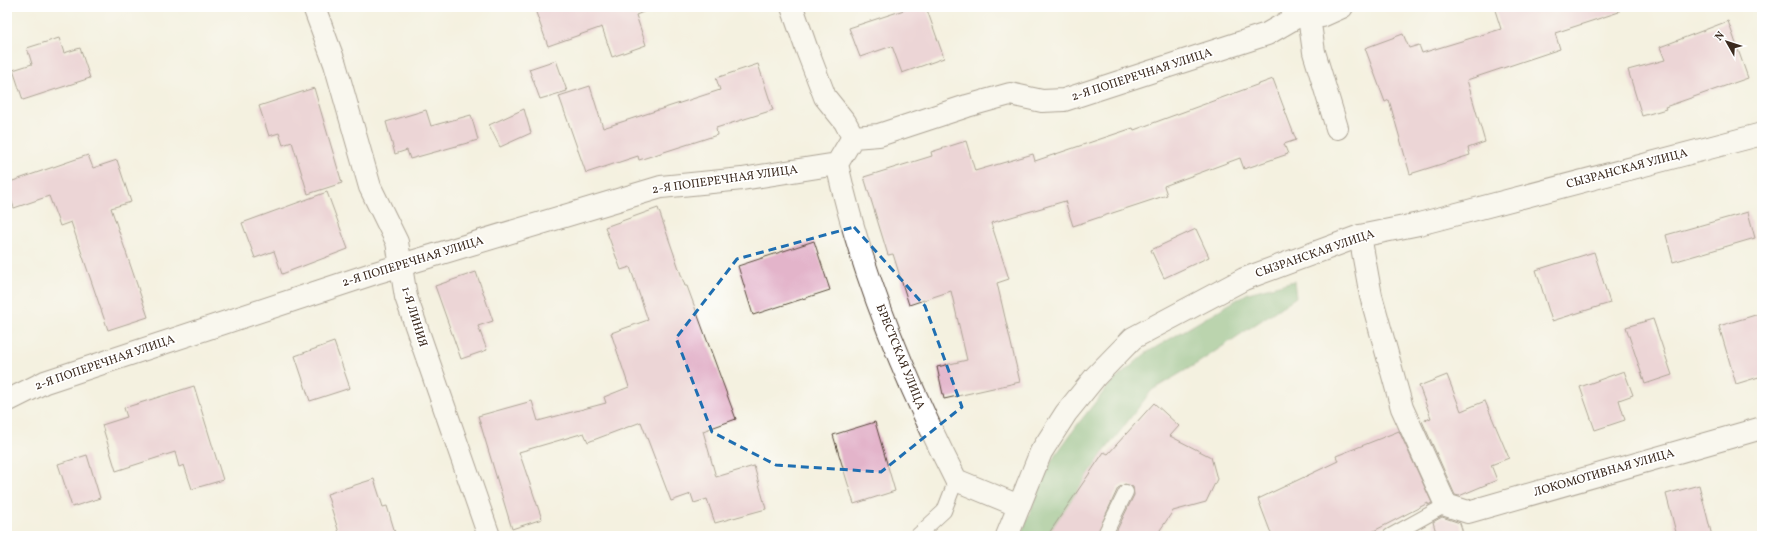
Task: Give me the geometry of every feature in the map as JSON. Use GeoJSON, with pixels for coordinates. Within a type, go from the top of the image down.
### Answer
{"type":"FeatureCollection","features":[{"type":"Feature","properties":{"kind":"street","name":"1-Я ЛИНИЯ"},"geometry":{"type":"LineString","coordinates":[[314,7],[335,64],[370,187],[397,242],[406,297],[489,536]]}},
{"type":"Feature","properties":{"kind":"street"},"geometry":{"type":"LineString","coordinates":[[792,7],[806,50],[825,97],[845,122],[853,137],[837,164]]}},
{"type":"Feature","properties":{"kind":"street","name":"2-Я ПОПЕРЕЧНАЯ УЛИЦА"},"geometry":{"type":"LineString","coordinates":[[853,137],[879,135],[967,106],[1010,94],[1042,101],[1064,100],[1267,34],[1301,14],[1322,16],[1342,7]]}},
{"type":"Feature","properties":{"kind":"street"},"geometry":{"type":"LineString","coordinates":[[1301,14],[1337,128]]}},
{"type":"Feature","properties":{"kind":"street","name":"СЫЗРАНСКАЯ УЛИЦА"},"geometry":{"type":"LineString","coordinates":[[1007,536],[1041,452],[1066,413],[1096,376],[1133,338],[1244,278],[1360,236],[1419,224],[1762,134]]}},
{"type":"Feature","properties":{"kind":"street","name":"2-Я ПОПЕРЕЧНАЯ УЛИЦА"},"geometry":{"type":"LineString","coordinates":[[7,401],[45,382],[375,273],[662,187],[742,179],[837,164]]}},
{"type":"Feature","properties":{"kind":"street","name":"БРЕСТСКАЯ УЛИЦА"},"geometry":{"type":"LineString","coordinates":[[837,164],[843,192],[881,312],[932,432],[956,480]]}},
{"type":"Feature","properties":{"kind":"street"},"geometry":{"type":"LineString","coordinates":[[1360,236],[1371,296],[1402,408],[1446,506]]}},
{"type":"Feature","properties":{"kind":"street","name":"ЛОКОМОТИВНАЯ УЛИЦА"},"geometry":{"type":"LineString","coordinates":[[1446,506],[1468,512],[1762,428]]}},
{"type":"Feature","properties":{"kind":"street"},"geometry":{"type":"LineString","coordinates":[[956,480],[1018,506]]}},
{"type":"Feature","properties":{"kind":"lane"},"geometry":{"type":"LineString","coordinates":[[917,536],[944,511],[956,480]]}},
{"type":"Feature","properties":{"kind":"lane"},"geometry":{"type":"LineString","coordinates":[[1104,536],[1126,492]]}},
{"type":"Feature","properties":{"kind":"lane"},"geometry":{"type":"LineString","coordinates":[[1390,536],[1446,506]]}},
{"type":"Feature","properties":{"kind":"highlighted area"},"geometry":{"type":"Polygon","coordinates":[[[854,227],[925,306],[962,407],[881,472],[776,465],[712,432],[676,338],[737,259],[854,227]]]}},
{"type":"Feature","properties":{"kind":"green space"},"geometry":{"type":"Polygon","coordinates":[[[1294,281],[1296,297],[1198,363],[1152,390],[1104,452],[1047,536],[1020,536],[1052,460],[1109,385],[1146,353],[1248,293],[1294,281]]]}},
{"type":"Feature","properties":{"kind":"building"},"geometry":{"type":"Polygon","coordinates":[[[534,7],[648,7],[648,10],[636,15],[646,45],[612,57],[602,27],[548,46],[534,7]]]}},
{"type":"Feature","properties":{"kind":"building"},"geometry":{"type":"Polygon","coordinates":[[[913,7],[926,7],[944,58],[902,73],[892,46],[860,57],[849,28],[913,7]]]}},
{"type":"Feature","properties":{"kind":"building"},"geometry":{"type":"Polygon","coordinates":[[[1494,7],[1618,7],[1619,12],[1555,33],[1560,49],[1467,80],[1485,142],[1468,148],[1470,155],[1410,174],[1389,100],[1385,102],[1365,48],[1403,34],[1409,48],[1419,45],[1422,53],[1501,29],[1494,7]]]}},
{"type":"Feature","properties":{"kind":"building"},"geometry":{"type":"Polygon","coordinates":[[[1728,21],[1748,78],[1665,107],[1666,109],[1642,116],[1628,70],[1665,60],[1660,47],[1728,21]]]}},
{"type":"Feature","properties":{"kind":"building"},"geometry":{"type":"Polygon","coordinates":[[[59,38],[64,53],[80,48],[90,78],[23,100],[13,70],[32,64],[27,48],[59,38]]]}},
{"type":"Feature","properties":{"kind":"building"},"geometry":{"type":"Polygon","coordinates":[[[556,60],[567,91],[540,99],[529,69],[556,60]]]}},
{"type":"Feature","properties":{"kind":"building"},"geometry":{"type":"Polygon","coordinates":[[[758,64],[773,110],[716,128],[717,135],[639,160],[638,156],[586,173],[559,96],[590,86],[603,128],[720,90],[716,78],[758,64]]]}},
{"type":"Feature","properties":{"kind":"building"},"geometry":{"type":"Polygon","coordinates":[[[1273,79],[1296,140],[1284,144],[1288,154],[1244,169],[1240,158],[1164,186],[1167,195],[1073,226],[1065,201],[991,223],[1009,279],[997,283],[1020,382],[944,399],[937,367],[967,360],[951,291],[909,305],[893,254],[888,255],[864,177],[932,156],[931,152],[966,141],[975,171],[1033,154],[1035,161],[1133,128],[1134,130],[1273,79]]]}},
{"type":"Feature","properties":{"kind":"building"},"geometry":{"type":"Polygon","coordinates":[[[314,88],[342,183],[308,194],[292,142],[283,145],[279,133],[269,136],[259,106],[314,88]]]}},
{"type":"Feature","properties":{"kind":"building"},"geometry":{"type":"Polygon","coordinates":[[[524,109],[531,133],[500,147],[489,125],[524,109]]]}},
{"type":"Feature","properties":{"kind":"building"},"geometry":{"type":"Polygon","coordinates":[[[426,110],[431,126],[471,115],[478,140],[410,159],[407,150],[395,154],[386,122],[426,110]]]}},
{"type":"Feature","properties":{"kind":"building"},"geometry":{"type":"Polygon","coordinates":[[[88,155],[93,168],[117,160],[131,202],[111,208],[148,317],[108,330],[71,222],[60,226],[49,196],[14,208],[7,187],[7,183],[88,155]]]}},
{"type":"Feature","properties":{"kind":"building"},"geometry":{"type":"Polygon","coordinates":[[[327,192],[348,249],[282,274],[274,251],[255,258],[242,223],[327,192]]]}},
{"type":"Feature","properties":{"kind":"building"},"geometry":{"type":"Polygon","coordinates":[[[658,208],[685,286],[687,286],[736,419],[703,431],[716,477],[754,466],[766,509],[715,523],[707,499],[694,503],[691,494],[671,501],[641,422],[588,442],[584,433],[519,452],[542,519],[512,529],[478,416],[532,401],[538,421],[606,403],[604,397],[629,387],[611,333],[648,320],[630,267],[621,270],[605,227],[658,208]]]}},
{"type":"Feature","properties":{"kind":"building"},"geometry":{"type":"Polygon","coordinates":[[[1748,212],[1755,238],[1673,262],[1666,235],[1748,212]]]}},
{"type":"Feature","properties":{"kind":"building"},"geometry":{"type":"Polygon","coordinates":[[[1196,229],[1209,257],[1164,278],[1151,250],[1196,229]]]}},
{"type":"Feature","properties":{"kind":"building"},"geometry":{"type":"Polygon","coordinates":[[[814,241],[830,290],[753,315],[738,266],[814,241]]]}},
{"type":"Feature","properties":{"kind":"building"},"geometry":{"type":"Polygon","coordinates":[[[1594,252],[1610,303],[1552,321],[1536,270],[1594,252]]]}},
{"type":"Feature","properties":{"kind":"building"},"geometry":{"type":"Polygon","coordinates":[[[476,272],[493,321],[478,326],[487,350],[461,359],[435,286],[476,272]]]}},
{"type":"Feature","properties":{"kind":"building"},"geometry":{"type":"Polygon","coordinates":[[[1762,313],[1762,376],[1736,384],[1719,326],[1762,313]]]}},
{"type":"Feature","properties":{"kind":"building"},"geometry":{"type":"Polygon","coordinates":[[[1653,319],[1672,375],[1645,384],[1626,327],[1653,319]]]}},
{"type":"Feature","properties":{"kind":"building"},"geometry":{"type":"Polygon","coordinates":[[[334,342],[350,388],[310,401],[295,356],[334,342]]]}},
{"type":"Feature","properties":{"kind":"building"},"geometry":{"type":"Polygon","coordinates":[[[1624,371],[1633,395],[1619,400],[1625,420],[1595,430],[1580,387],[1624,371]]]}},
{"type":"Feature","properties":{"kind":"building"},"geometry":{"type":"Polygon","coordinates":[[[1447,375],[1461,411],[1485,401],[1509,458],[1491,465],[1497,480],[1459,496],[1455,495],[1422,421],[1431,418],[1419,386],[1447,375]]]}},
{"type":"Feature","properties":{"kind":"building"},"geometry":{"type":"Polygon","coordinates":[[[194,386],[223,480],[192,489],[184,465],[179,467],[175,452],[116,471],[102,425],[127,417],[124,408],[194,386]]]}},
{"type":"Feature","properties":{"kind":"building"},"geometry":{"type":"Polygon","coordinates":[[[1154,403],[1179,426],[1170,436],[1211,457],[1217,479],[1206,502],[1173,511],[1156,536],[1114,536],[1134,495],[1133,487],[1125,484],[1118,488],[1096,536],[1047,536],[1104,452],[1108,454],[1154,403]]]}},
{"type":"Feature","properties":{"kind":"building"},"geometry":{"type":"Polygon","coordinates":[[[875,422],[895,491],[854,504],[833,435],[875,422]]]}},
{"type":"Feature","properties":{"kind":"building"},"geometry":{"type":"Polygon","coordinates":[[[1399,431],[1432,503],[1428,505],[1428,503],[1364,536],[1272,536],[1258,499],[1338,461],[1336,456],[1399,431]]]}},
{"type":"Feature","properties":{"kind":"building"},"geometry":{"type":"Polygon","coordinates":[[[87,455],[100,498],[72,507],[58,464],[87,455]]]}},
{"type":"Feature","properties":{"kind":"building"},"geometry":{"type":"Polygon","coordinates":[[[374,479],[383,507],[387,506],[396,536],[340,536],[327,494],[374,479]]]}},
{"type":"Feature","properties":{"kind":"building"},"geometry":{"type":"Polygon","coordinates":[[[1699,485],[1712,536],[1677,536],[1666,494],[1699,485]]]}},
{"type":"Feature","properties":{"kind":"building"},"geometry":{"type":"Polygon","coordinates":[[[1442,517],[1460,523],[1464,536],[1437,536],[1433,522],[1442,517]]]}}]}
